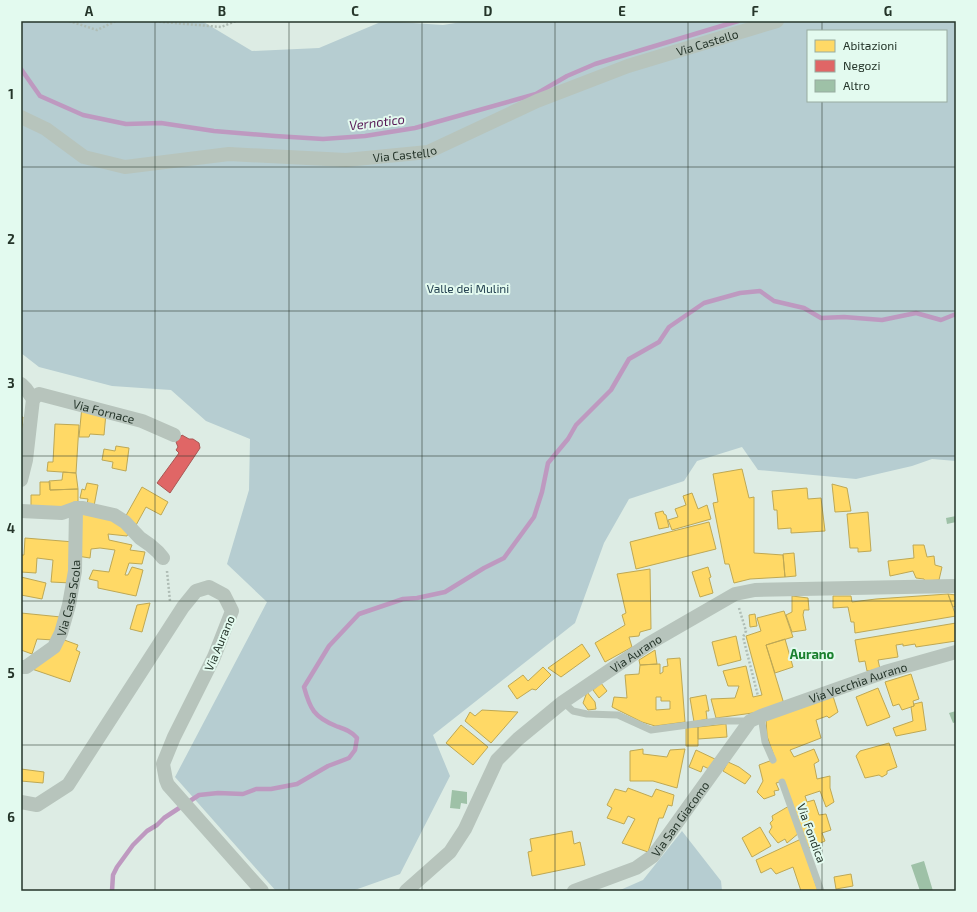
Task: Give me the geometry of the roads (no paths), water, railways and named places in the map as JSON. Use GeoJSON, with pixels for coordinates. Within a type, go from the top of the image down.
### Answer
{"type":"FeatureCollection","features":[{"type":"Feature","properties":{"kind":"street","name":"Via Castello"},"geometry":{"type":"LineString","coordinates":[[21,117],[46,129],[84,157],[125,167],[229,154],[346,160],[428,152],[537,102],[628,66],[777,21]]}},
{"type":"Feature","properties":{"kind":"street"},"geometry":{"type":"LineString","coordinates":[[21,384],[32,399],[26,460],[21,480]]}},
{"type":"Feature","properties":{"kind":"street","name":"Via Fornace"},"geometry":{"type":"LineString","coordinates":[[32,399],[39,394],[142,421],[174,435]]}},
{"type":"Feature","properties":{"kind":"street"},"geometry":{"type":"LineString","coordinates":[[21,511],[62,513],[76,508],[83,508],[114,515],[125,522],[140,538],[150,545],[163,558]]}},
{"type":"Feature","properties":{"kind":"street","name":"Via Casa Scola"},"geometry":{"type":"LineString","coordinates":[[21,667],[26,667],[54,647],[61,633],[69,605],[75,571],[76,508]]}},
{"type":"Feature","properties":{"kind":"street","name":"Via Aurano"},"geometry":{"type":"LineString","coordinates":[[406,891],[450,852],[465,829],[497,760],[518,739],[563,702],[650,643],[735,594],[755,590],[956,586]]}},
{"type":"Feature","properties":{"kind":"street","name":"Via Aurano"},"geometry":{"type":"LineString","coordinates":[[21,802],[36,805],[68,785],[183,607],[196,591],[209,587],[224,595],[232,611],[214,657],[174,737],[163,764],[168,785],[262,891]]}},
{"type":"Feature","properties":{"kind":"street","name":"Via Vecchia Aurano"},"geometry":{"type":"LineString","coordinates":[[757,717],[885,672],[956,652]]}},
{"type":"Feature","properties":{"kind":"street","name":"Via San Giacomo"},"geometry":{"type":"LineString","coordinates":[[574,891],[636,868],[653,856],[757,717]]}},
{"type":"Feature","properties":{"kind":"lane","name":"Via Vecchia Aurano"},"geometry":{"type":"LineString","coordinates":[[563,702],[573,711],[587,714],[618,715],[651,730],[757,717]]}},
{"type":"Feature","properties":{"kind":"lane"},"geometry":{"type":"LineString","coordinates":[[757,717],[765,742],[773,760]]}},
{"type":"Feature","properties":{"kind":"lane","name":"Via Fondica"},"geometry":{"type":"LineString","coordinates":[[782,782],[821,891]]}},
{"type":"Feature","properties":{"kind":"waterway","name":"Vernotico"},"geometry":{"type":"LineString","coordinates":[[21,69],[40,96],[83,115],[126,124],[161,123],[214,131],[323,139],[365,136],[415,128],[536,94],[567,76],[595,64],[738,21]]}},
{"type":"Feature","properties":{"kind":"waterway"},"geometry":{"type":"LineString","coordinates":[[112,891],[113,875],[133,845],[147,831],[157,825],[164,818],[199,795],[218,793],[243,794],[256,789],[271,789],[297,784],[328,766],[349,758],[355,750],[357,738],[345,729],[329,723],[318,716],[308,701],[304,687],[329,646],[359,614],[403,599],[417,598],[445,592],[484,568],[504,558],[534,517],[542,492],[548,463],[568,439],[576,425],[611,390],[629,359],[659,342],[669,327],[704,303],[740,293],[760,291],[774,301],[804,308],[821,318],[844,317],[882,320],[916,313],[941,320],[956,314]]}},
{"type":"Feature","properties":{"kind":"district","name":"Aurano"},"geometry":{"type":"Point","coordinates":[812,654]}},
{"type":"Feature","properties":{"kind":"park label","name":"Valle dei Mulini"},"geometry":{"type":"Point","coordinates":[468,288]}}]}
